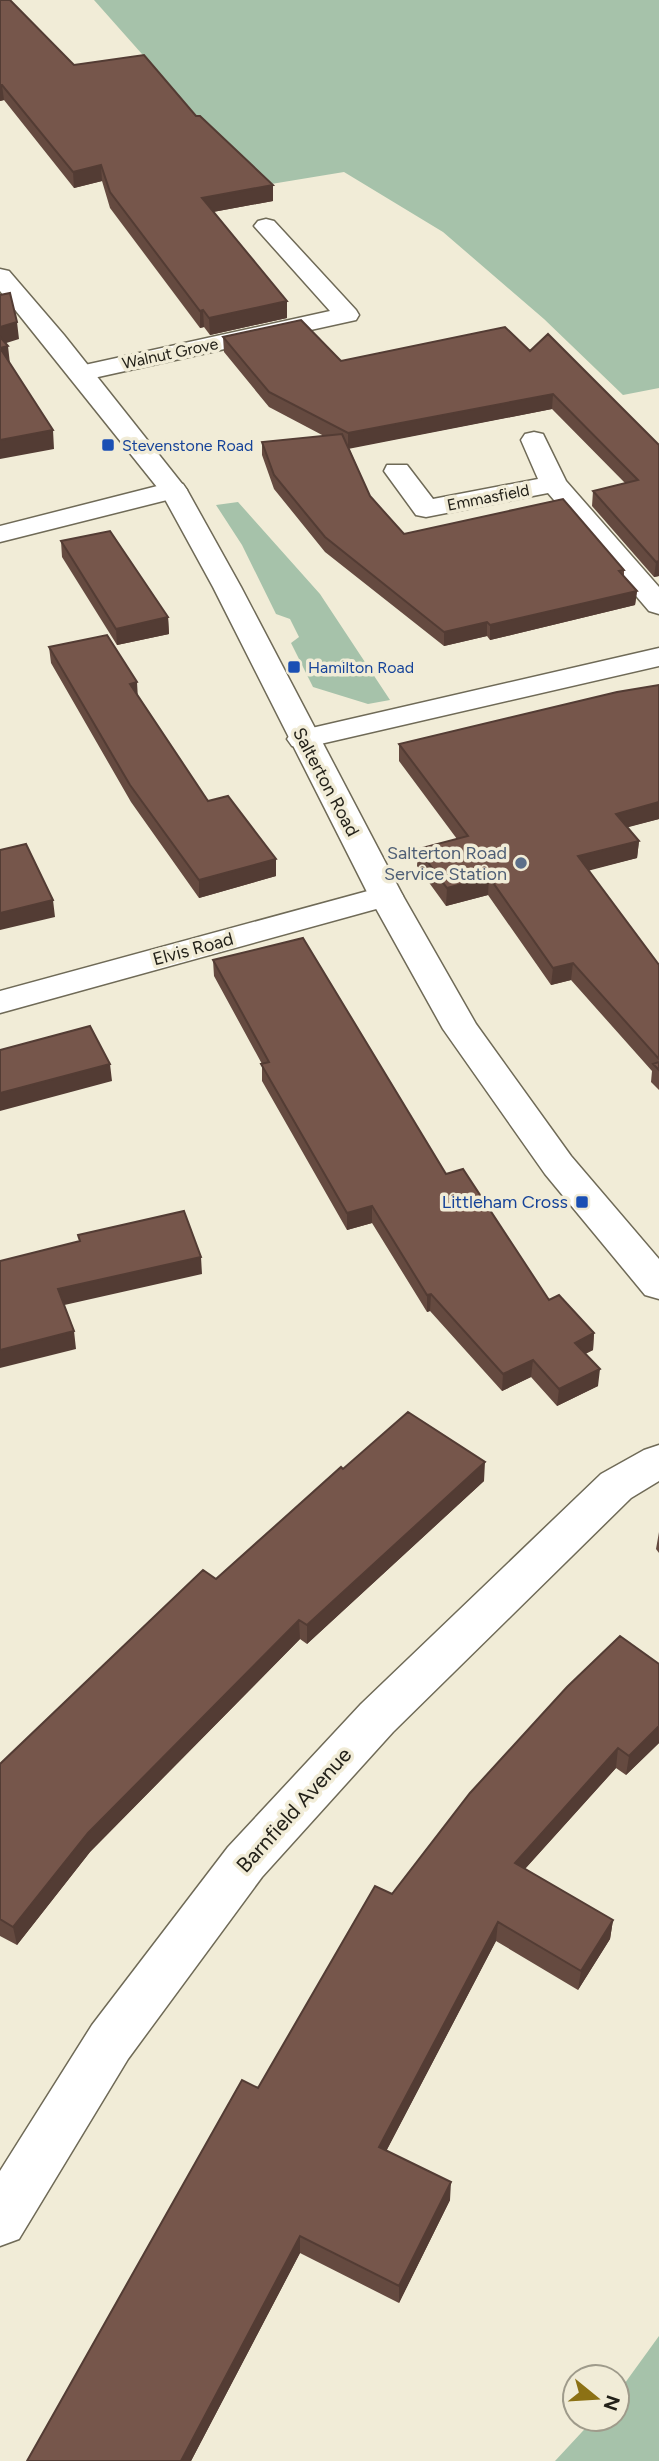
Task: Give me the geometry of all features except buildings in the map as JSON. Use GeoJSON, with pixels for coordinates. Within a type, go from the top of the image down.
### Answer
{"type":"FeatureCollection","features":[{"type":"Feature","properties":{"kind":"street","name":"Walnut Grove"},"geometry":{"type":"LineString","coordinates":[[80,373],[347,315],[265,226]]}},
{"type":"Feature","properties":{"kind":"street","name":"Salterton Road"},"geometry":{"type":"LineString","coordinates":[[0,276],[173,490],[227,587],[386,897],[461,1029],[558,1165],[659,1285]]}},
{"type":"Feature","properties":{"kind":"street","name":"Emmasfield"},"geometry":{"type":"LineString","coordinates":[[534,440],[554,484],[659,605]]}},
{"type":"Feature","properties":{"kind":"street","name":"Emmasfield"},"geometry":{"type":"LineString","coordinates":[[397,471],[426,509],[554,484]]}},
{"type":"Feature","properties":{"kind":"street"},"geometry":{"type":"LineString","coordinates":[[0,534],[173,490]]}},
{"type":"Feature","properties":{"kind":"street"},"geometry":{"type":"LineString","coordinates":[[303,739],[659,657]]}},
{"type":"Feature","properties":{"kind":"street","name":"Elvis Road"},"geometry":{"type":"LineString","coordinates":[[0,1002],[386,897]]}},
{"type":"Feature","properties":{"kind":"street","name":"Barnfield Avenue"},"geometry":{"type":"LineString","coordinates":[[0,2220],[110,2042],[245,1862],[377,1718],[616,1486],[659,1461]]}},
{"type":"Feature","properties":{"kind":"green space"},"geometry":{"type":"Polygon","coordinates":[[[94,0],[659,0],[659,388],[623,395],[544,319],[443,232],[344,172],[259,186],[94,0]]]}},
{"type":"Feature","properties":{"kind":"green space"},"geometry":{"type":"Polygon","coordinates":[[[238,502],[320,594],[390,700],[368,704],[313,687],[291,643],[299,637],[290,619],[276,614],[242,545],[216,505],[238,502]]]}},
{"type":"Feature","properties":{"kind":"green space"},"geometry":{"type":"Polygon","coordinates":[[[659,2336],[659,2461],[555,2461],[581,2433],[631,2433],[631,2375],[659,2336]]]}},
{"type":"Feature","properties":{"kind":"place","name":"Stevenstone Road"},"geometry":{"type":"Point","coordinates":[108,445]}},
{"type":"Feature","properties":{"kind":"place","name":"Hamilton Road"},"geometry":{"type":"Point","coordinates":[294,667]}},
{"type":"Feature","properties":{"kind":"place","name":"Salterton Road Service Station"},"geometry":{"type":"Point","coordinates":[521,863]}},
{"type":"Feature","properties":{"kind":"place","name":"Littleham Cross"},"geometry":{"type":"Point","coordinates":[582,1202]}}]}
